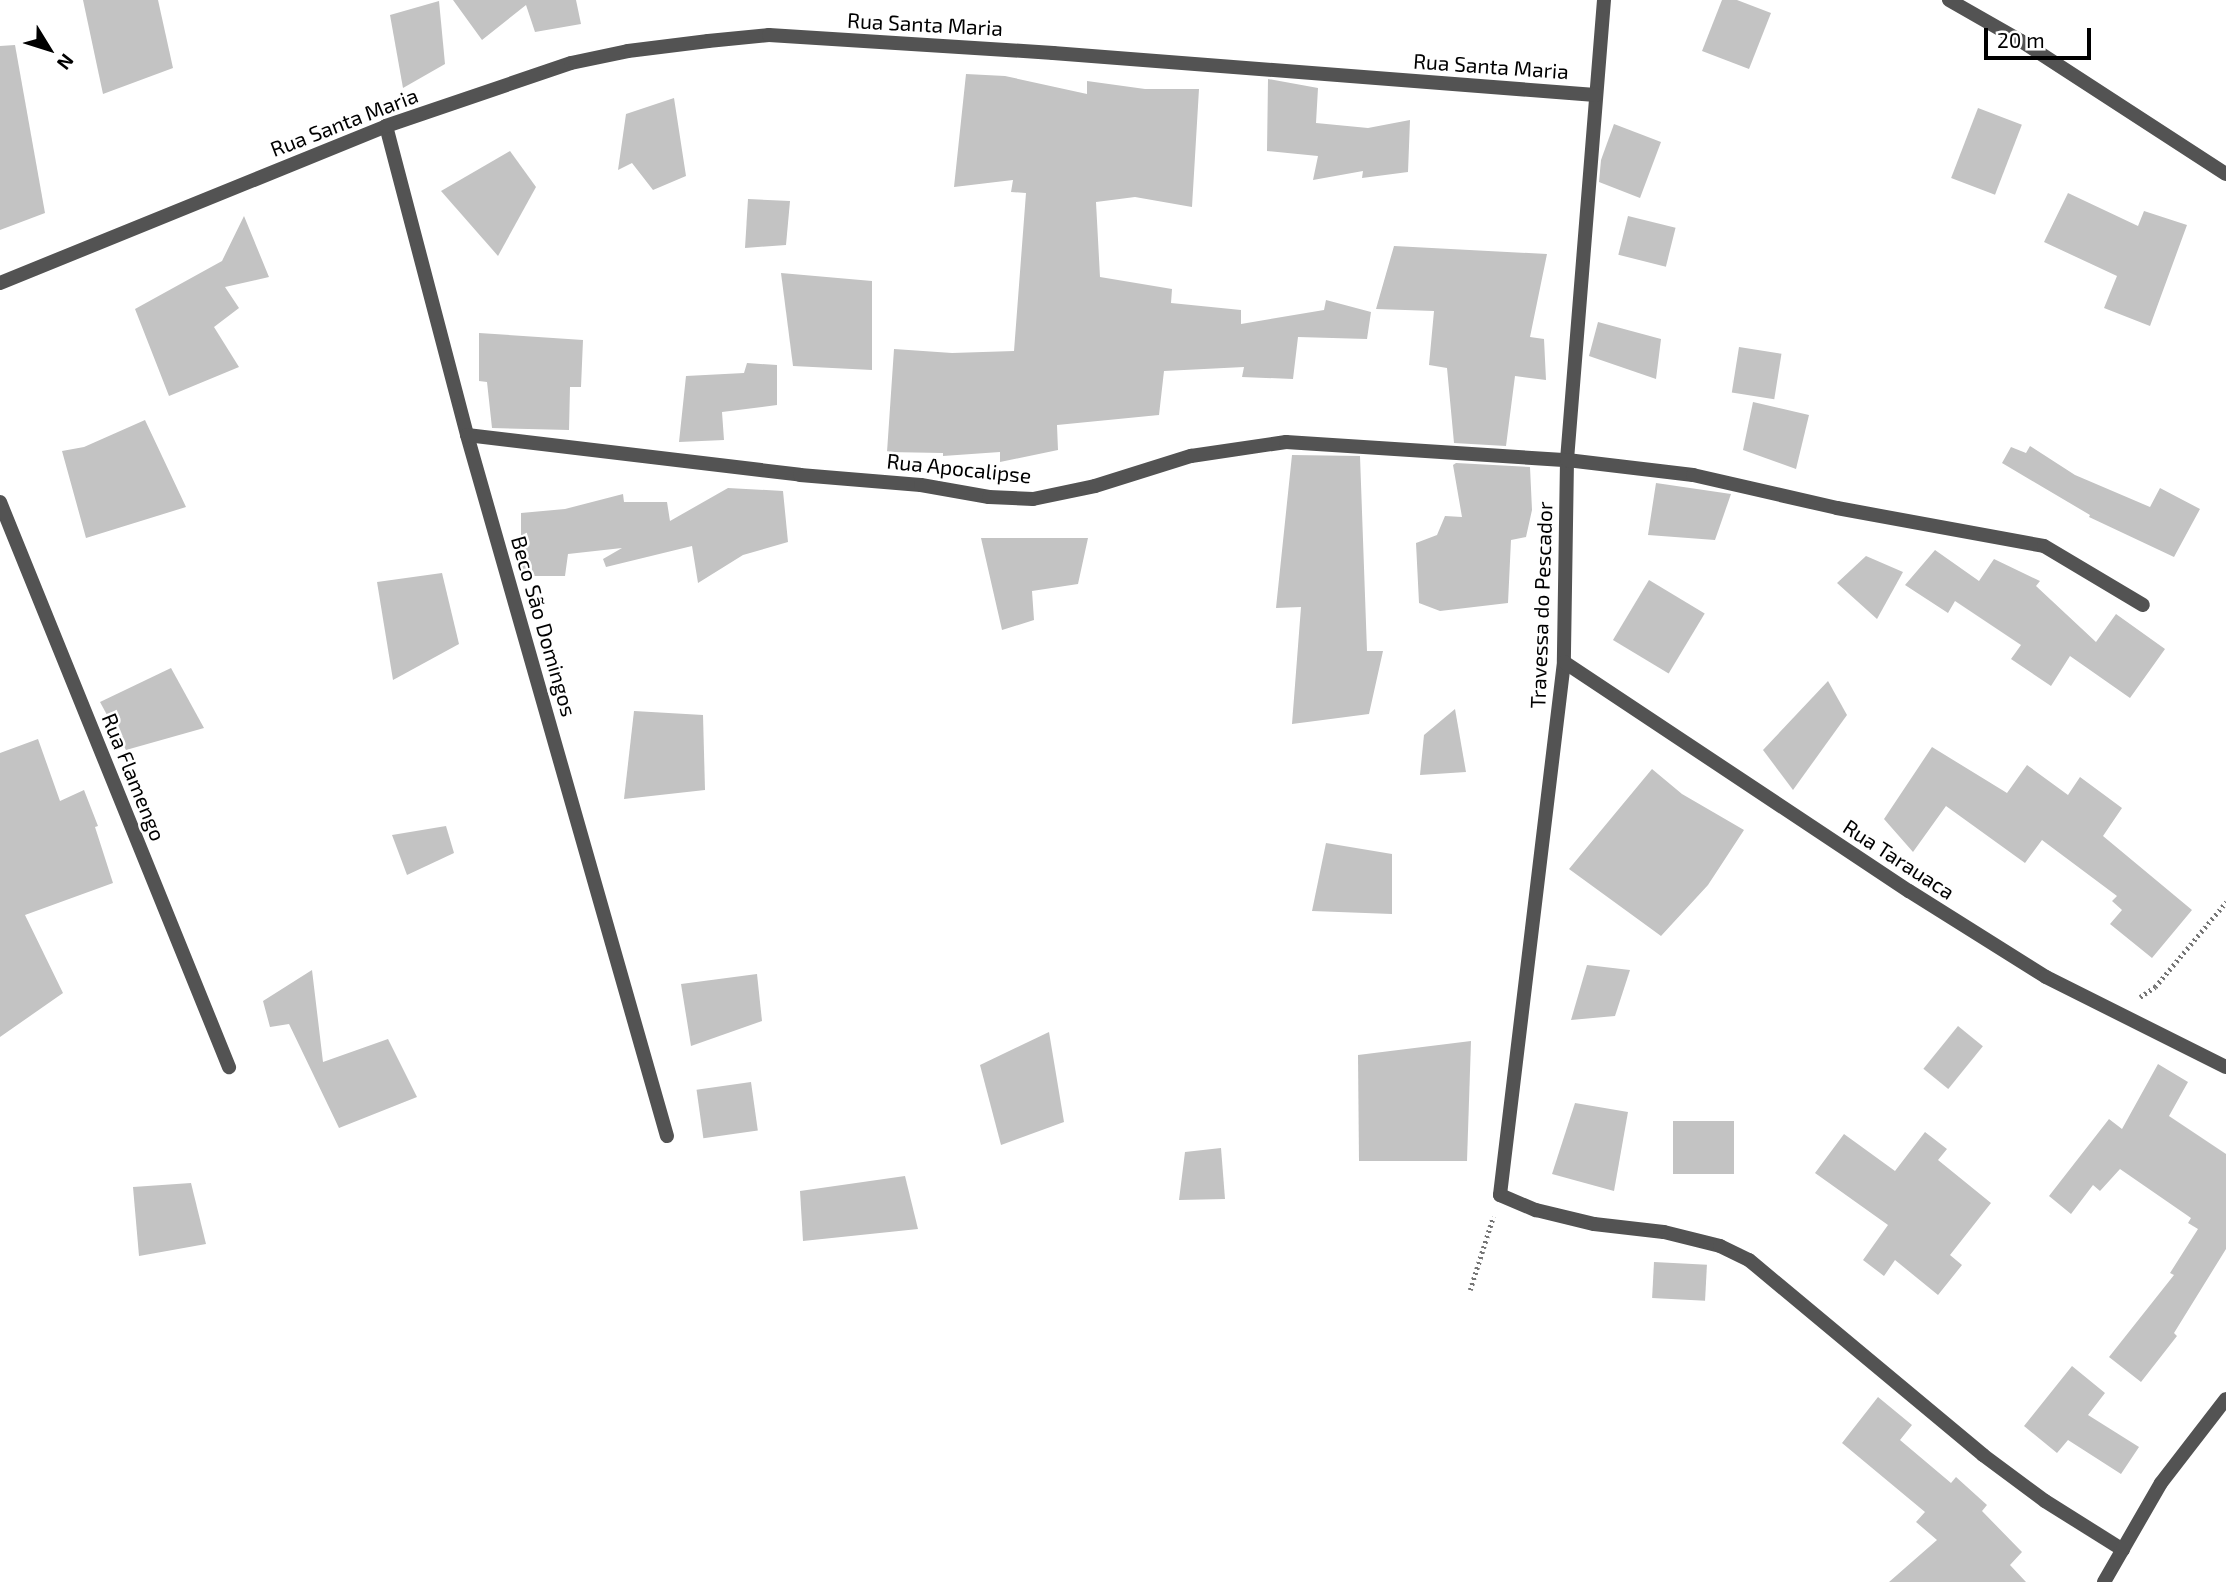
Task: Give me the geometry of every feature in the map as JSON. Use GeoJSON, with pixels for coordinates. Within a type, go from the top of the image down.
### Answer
{"type":"FeatureCollection","features":[{"type":"Feature","properties":{"kind":"street","name":"Travessa do Pescador"},"geometry":{"type":"LineString","coordinates":[[1500,1195],[1563,662],[1567,460],[1604,0]]}},
{"type":"Feature","properties":{"kind":"street"},"geometry":{"type":"LineString","coordinates":[[1949,0],[2021,41],[2226,174]]}},
{"type":"Feature","properties":{"kind":"street","name":"Rua Santa Maria"},"geometry":{"type":"LineString","coordinates":[[0,283],[386,126],[571,63],[628,51],[769,35],[1054,53],[1595,95]]}},
{"type":"Feature","properties":{"kind":"street","name":"Beco São Domingos"},"geometry":{"type":"LineString","coordinates":[[386,126],[467,435],[667,1136]]}},
{"type":"Feature","properties":{"kind":"street","name":"Rua Apocalipse"},"geometry":{"type":"LineString","coordinates":[[467,435],[800,475],[921,485],[989,497],[1033,499],[1095,486],[1191,456],[1286,442],[1567,460],[1693,475],[1836,508],[2044,546],[2143,605]]}},
{"type":"Feature","properties":{"kind":"street","name":"Rua Flamengo"},"geometry":{"type":"LineString","coordinates":[[0,502],[229,1067]]}},
{"type":"Feature","properties":{"kind":"street","name":"Rua Tarauaca"},"geometry":{"type":"LineString","coordinates":[[1563,662],[1920,898],[2046,977],[2226,1068]]}},
{"type":"Feature","properties":{"kind":"street"},"geometry":{"type":"LineString","coordinates":[[1500,1195],[1536,1210],[1594,1224],[1664,1232],[1720,1246],[1749,1261],[1983,1455],[2045,1501],[2123,1550]]}},
{"type":"Feature","properties":{"kind":"street"},"geometry":{"type":"LineString","coordinates":[[2104,1582],[2161,1483],[2226,1399]]}},
{"type":"Feature","properties":{"kind":"path"},"geometry":{"type":"LineString","coordinates":[[2119,1012],[2155,987],[2226,902]]}},
{"type":"Feature","properties":{"kind":"path"},"geometry":{"type":"LineString","coordinates":[[1470,1290],[1500,1195]]}},
{"type":"Feature","properties":{"kind":"building"},"geometry":{"type":"Polygon","coordinates":[[[83,0],[158,0],[173,68],[103,94],[83,0]]]}},
{"type":"Feature","properties":{"kind":"building"},"geometry":{"type":"Polygon","coordinates":[[[453,0],[576,0],[581,24],[535,32],[526,5],[482,40],[453,0]]]}},
{"type":"Feature","properties":{"kind":"building"},"geometry":{"type":"Polygon","coordinates":[[[1722,0],[1737,0],[1771,13],[1749,69],[1702,51],[1722,0]]]}},
{"type":"Feature","properties":{"kind":"building"},"geometry":{"type":"Polygon","coordinates":[[[439,1],[445,64],[403,88],[390,15],[439,1]]]}},
{"type":"Feature","properties":{"kind":"building"},"geometry":{"type":"Polygon","coordinates":[[[15,45],[45,213],[0,230],[0,46],[15,45]]]}},
{"type":"Feature","properties":{"kind":"building"},"geometry":{"type":"Polygon","coordinates":[[[966,74],[1005,76],[1087,94],[1087,81],[1145,89],[1199,89],[1192,207],[1135,197],[1096,202],[1100,277],[1172,289],[1171,303],[1241,310],[1241,324],[1324,310],[1326,300],[1371,312],[1367,339],[1298,337],[1293,379],[1242,377],[1244,367],[1164,371],[1159,415],[1057,425],[1058,450],[1000,462],[1000,452],[943,456],[943,453],[887,452],[894,349],[952,353],[1014,351],[1026,193],[1011,192],[1013,180],[954,187],[966,74]]]}},
{"type":"Feature","properties":{"kind":"building"},"geometry":{"type":"Polygon","coordinates":[[[1268,79],[1318,88],[1316,123],[1368,128],[1410,120],[1408,172],[1362,178],[1363,171],[1313,180],[1318,156],[1267,151],[1268,79]]]}},
{"type":"Feature","properties":{"kind":"building"},"geometry":{"type":"Polygon","coordinates":[[[674,98],[686,176],[653,190],[632,163],[618,170],[626,114],[674,98]]]}},
{"type":"Feature","properties":{"kind":"building"},"geometry":{"type":"Polygon","coordinates":[[[1978,108],[2022,125],[1995,195],[1951,178],[1978,108]]]}},
{"type":"Feature","properties":{"kind":"building"},"geometry":{"type":"Polygon","coordinates":[[[1614,124],[1661,142],[1640,198],[1599,182],[1601,160],[1614,124]]]}},
{"type":"Feature","properties":{"kind":"building"},"geometry":{"type":"Polygon","coordinates":[[[510,151],[536,187],[498,256],[441,191],[510,151]]]}},
{"type":"Feature","properties":{"kind":"building"},"geometry":{"type":"Polygon","coordinates":[[[2068,193],[2138,226],[2144,211],[2187,225],[2150,326],[2104,308],[2117,276],[2044,242],[2068,193]]]}},
{"type":"Feature","properties":{"kind":"building"},"geometry":{"type":"Polygon","coordinates":[[[748,199],[790,201],[786,245],[745,248],[748,199]]]}},
{"type":"Feature","properties":{"kind":"building"},"geometry":{"type":"Polygon","coordinates":[[[244,216],[269,277],[225,287],[239,308],[214,327],[239,367],[169,396],[135,309],[222,261],[244,216]]]}},
{"type":"Feature","properties":{"kind":"building"},"geometry":{"type":"Polygon","coordinates":[[[1628,216],[1676,228],[1666,267],[1618,255],[1628,216]]]}},
{"type":"Feature","properties":{"kind":"building"},"geometry":{"type":"Polygon","coordinates":[[[1394,246],[1547,254],[1530,337],[1544,339],[1546,380],[1515,376],[1506,446],[1454,443],[1447,368],[1429,365],[1434,311],[1376,309],[1394,246]]]}},
{"type":"Feature","properties":{"kind":"building"},"geometry":{"type":"Polygon","coordinates":[[[781,273],[872,281],[872,370],[793,366],[781,273]]]}},
{"type":"Feature","properties":{"kind":"building"},"geometry":{"type":"Polygon","coordinates":[[[1598,322],[1661,339],[1656,379],[1589,356],[1598,322]]]}},
{"type":"Feature","properties":{"kind":"building"},"geometry":{"type":"Polygon","coordinates":[[[479,333],[583,340],[581,387],[570,387],[569,430],[492,428],[487,382],[479,381],[479,333]]]}},
{"type":"Feature","properties":{"kind":"building"},"geometry":{"type":"Polygon","coordinates":[[[1739,347],[1781,354],[1774,399],[1732,392],[1739,347]]]}},
{"type":"Feature","properties":{"kind":"building"},"geometry":{"type":"Polygon","coordinates":[[[747,363],[777,365],[777,405],[722,412],[724,440],[679,442],[686,376],[744,373],[747,363]]]}},
{"type":"Feature","properties":{"kind":"building"},"geometry":{"type":"Polygon","coordinates":[[[1753,402],[1809,415],[1796,469],[1743,450],[1753,402]]]}},
{"type":"Feature","properties":{"kind":"building"},"geometry":{"type":"Polygon","coordinates":[[[145,420],[186,507],[86,538],[62,451],[84,447],[145,420]]]}},
{"type":"Feature","properties":{"kind":"building"},"geometry":{"type":"Polygon","coordinates":[[[2030,446],[2075,475],[2150,507],[2160,488],[2200,509],[2174,557],[2089,517],[2090,515],[2002,463],[2011,447],[2026,453],[2030,446]]]}},
{"type":"Feature","properties":{"kind":"building"},"geometry":{"type":"Polygon","coordinates":[[[1292,455],[1360,456],[1367,651],[1383,651],[1369,714],[1292,724],[1301,607],[1276,608],[1292,455]]]}},
{"type":"Feature","properties":{"kind":"building"},"geometry":{"type":"Polygon","coordinates":[[[1453,465],[1530,467],[1532,510],[1526,537],[1511,540],[1508,603],[1440,611],[1419,603],[1416,543],[1437,535],[1445,516],[1462,517],[1453,465]]]}},
{"type":"Feature","properties":{"kind":"building"},"geometry":{"type":"Polygon","coordinates":[[[1656,483],[1731,494],[1715,540],[1648,535],[1656,483]]]}},
{"type":"Feature","properties":{"kind":"building"},"geometry":{"type":"Polygon","coordinates":[[[728,488],[783,491],[788,542],[743,555],[698,583],[692,546],[606,567],[603,559],[622,548],[568,554],[565,576],[521,576],[521,513],[565,509],[623,494],[624,502],[667,502],[670,521],[728,488]]]}},
{"type":"Feature","properties":{"kind":"building"},"geometry":{"type":"Polygon","coordinates":[[[981,538],[1088,538],[1078,584],[1032,591],[1034,620],[1002,630],[981,538]]]}},
{"type":"Feature","properties":{"kind":"building"},"geometry":{"type":"Polygon","coordinates":[[[1935,550],[1979,581],[1994,559],[2040,581],[2036,586],[2096,642],[2116,614],[2165,649],[2130,698],[2070,656],[2051,686],[2011,659],[2021,645],[1955,601],[1948,613],[1905,585],[1935,550]]]}},
{"type":"Feature","properties":{"kind":"building"},"geometry":{"type":"Polygon","coordinates":[[[1866,556],[1903,572],[1877,619],[1837,583],[1866,556]]]}},
{"type":"Feature","properties":{"kind":"building"},"geometry":{"type":"Polygon","coordinates":[[[442,573],[459,644],[393,680],[377,582],[442,573]]]}},
{"type":"Feature","properties":{"kind":"building"},"geometry":{"type":"Polygon","coordinates":[[[1649,580],[1705,613],[1669,673],[1613,640],[1649,580]]]}},
{"type":"Feature","properties":{"kind":"building"},"geometry":{"type":"Polygon","coordinates":[[[171,668],[204,728],[126,750],[100,702],[171,668]]]}},
{"type":"Feature","properties":{"kind":"building"},"geometry":{"type":"Polygon","coordinates":[[[1828,681],[1847,715],[1793,790],[1763,750],[1828,681]]]}},
{"type":"Feature","properties":{"kind":"building"},"geometry":{"type":"Polygon","coordinates":[[[1455,709],[1466,772],[1420,775],[1424,735],[1455,709]]]}},
{"type":"Feature","properties":{"kind":"building"},"geometry":{"type":"Polygon","coordinates":[[[634,711],[703,715],[705,790],[624,799],[634,711]]]}},
{"type":"Feature","properties":{"kind":"building"},"geometry":{"type":"Polygon","coordinates":[[[38,739],[60,801],[84,790],[98,826],[95,827],[113,883],[25,915],[63,993],[0,1037],[0,753],[38,739]]]}},
{"type":"Feature","properties":{"kind":"building"},"geometry":{"type":"Polygon","coordinates":[[[1932,747],[2007,793],[2027,765],[2068,795],[2080,777],[2122,808],[2103,836],[2192,910],[2152,958],[2110,924],[2122,910],[2112,901],[2117,896],[2042,840],[2025,863],[1946,806],[1913,852],[1884,819],[1932,747]]]}},
{"type":"Feature","properties":{"kind":"building"},"geometry":{"type":"Polygon","coordinates":[[[1652,769],[1682,794],[1744,830],[1708,885],[1661,936],[1569,869],[1652,769]]]}},
{"type":"Feature","properties":{"kind":"building"},"geometry":{"type":"Polygon","coordinates":[[[446,826],[454,853],[407,875],[392,835],[446,826]]]}},
{"type":"Feature","properties":{"kind":"building"},"geometry":{"type":"Polygon","coordinates":[[[1326,843],[1392,854],[1392,914],[1312,911],[1326,843]]]}},
{"type":"Feature","properties":{"kind":"building"},"geometry":{"type":"Polygon","coordinates":[[[1587,965],[1630,970],[1615,1016],[1571,1020],[1587,965]]]}},
{"type":"Feature","properties":{"kind":"building"},"geometry":{"type":"Polygon","coordinates":[[[312,970],[323,1062],[388,1039],[417,1097],[339,1128],[289,1024],[270,1027],[263,1001],[312,970]]]}},
{"type":"Feature","properties":{"kind":"building"},"geometry":{"type":"Polygon","coordinates":[[[757,974],[762,1021],[691,1046],[681,984],[757,974]]]}},
{"type":"Feature","properties":{"kind":"building"},"geometry":{"type":"Polygon","coordinates":[[[1958,1026],[1983,1046],[1948,1089],[1923,1069],[1958,1026]]]}},
{"type":"Feature","properties":{"kind":"building"},"geometry":{"type":"Polygon","coordinates":[[[1049,1032],[1064,1122],[1001,1145],[980,1065],[1049,1032]]]}},
{"type":"Feature","properties":{"kind":"building"},"geometry":{"type":"Polygon","coordinates":[[[1471,1041],[1467,1161],[1359,1161],[1358,1055],[1471,1041]]]}},
{"type":"Feature","properties":{"kind":"building"},"geometry":{"type":"Polygon","coordinates":[[[2158,1064],[2188,1082],[2169,1116],[2226,1154],[2226,1249],[2174,1333],[2177,1336],[2141,1382],[2109,1357],[2174,1275],[2170,1273],[2198,1229],[2188,1223],[2191,1218],[2120,1169],[2100,1191],[2093,1185],[2071,1214],[2049,1196],[2109,1119],[2122,1129],[2158,1064]]]}},
{"type":"Feature","properties":{"kind":"building"},"geometry":{"type":"Polygon","coordinates":[[[751,1082],[758,1131],[703,1138],[697,1090],[751,1082]]]}},
{"type":"Feature","properties":{"kind":"building"},"geometry":{"type":"Polygon","coordinates":[[[1575,1103],[1628,1112],[1614,1191],[1552,1174],[1575,1103]]]}},
{"type":"Feature","properties":{"kind":"building"},"geometry":{"type":"Polygon","coordinates":[[[1673,1121],[1734,1121],[1734,1174],[1673,1174],[1673,1121]]]}},
{"type":"Feature","properties":{"kind":"building"},"geometry":{"type":"Polygon","coordinates":[[[1925,1132],[1947,1149],[1938,1160],[1991,1203],[1950,1255],[1962,1265],[1938,1295],[1895,1260],[1884,1276],[1863,1260],[1888,1225],[1815,1173],[1844,1134],[1895,1171],[1925,1132]]]}},
{"type":"Feature","properties":{"kind":"building"},"geometry":{"type":"Polygon","coordinates":[[[1221,1148],[1225,1199],[1179,1200],[1185,1152],[1221,1148]]]}},
{"type":"Feature","properties":{"kind":"building"},"geometry":{"type":"Polygon","coordinates":[[[905,1176],[918,1229],[803,1241],[800,1191],[905,1176]]]}},
{"type":"Feature","properties":{"kind":"building"},"geometry":{"type":"Polygon","coordinates":[[[191,1183],[206,1244],[139,1256],[133,1187],[191,1183]]]}},
{"type":"Feature","properties":{"kind":"building"},"geometry":{"type":"Polygon","coordinates":[[[1654,1262],[1707,1265],[1705,1301],[1652,1298],[1654,1262]]]}},
{"type":"Feature","properties":{"kind":"building"},"geometry":{"type":"Polygon","coordinates":[[[2072,1366],[2105,1393],[2088,1415],[2139,1447],[2121,1474],[2068,1440],[2057,1453],[2024,1426],[2072,1366]]]}},
{"type":"Feature","properties":{"kind":"building"},"geometry":{"type":"Polygon","coordinates":[[[1878,1397],[1912,1425],[1900,1440],[1951,1483],[1956,1477],[1987,1505],[1982,1511],[2022,1552],[2010,1565],[2026,1582],[1889,1582],[1937,1540],[1916,1522],[1925,1512],[1842,1443],[1878,1397]]]}}]}
